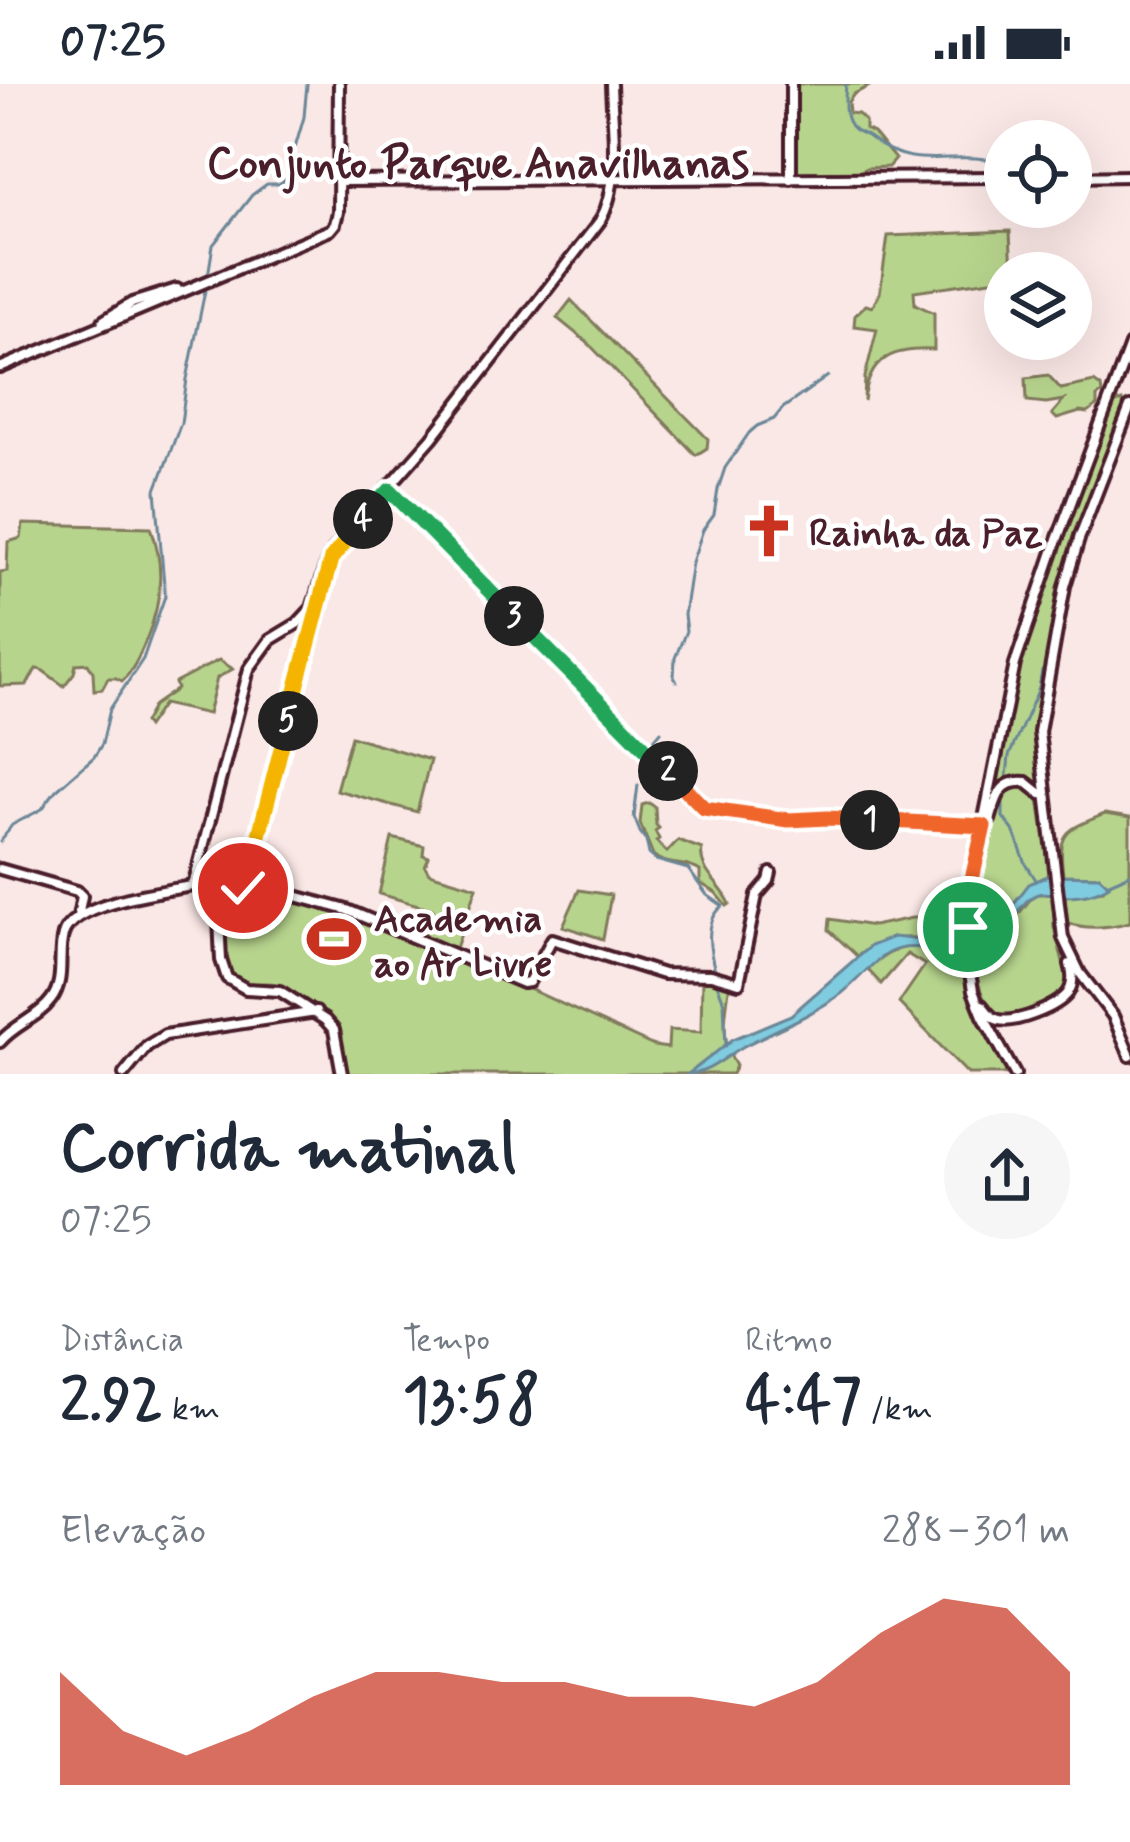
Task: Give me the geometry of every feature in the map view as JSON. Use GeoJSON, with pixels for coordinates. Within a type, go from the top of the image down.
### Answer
{"type":"FeatureCollection","features":[{"type":"Feature","properties":{"kind":"main road"},"geometry":{"type":"LineString","coordinates":[[131,308],[330,230],[337,217],[337,84]]}},
{"type":"Feature","properties":{"kind":"main road"},"geometry":{"type":"LineString","coordinates":[[0,366],[330,224],[337,84]]}},
{"type":"Feature","properties":{"kind":"main road"},"geometry":{"type":"LineString","coordinates":[[196,886],[245,678],[261,649],[312,608],[328,558],[432,438],[606,211],[612,181],[611,84]]}},
{"type":"Feature","properties":{"kind":"main road"},"geometry":{"type":"LineString","coordinates":[[791,84],[791,179]]}},
{"type":"Feature","properties":{"kind":"main road"},"geometry":{"type":"LineString","coordinates":[[1092,177],[1130,176]]}},
{"type":"Feature","properties":{"kind":"main road"},"geometry":{"type":"LineString","coordinates":[[338,181],[984,177]]}},
{"type":"Feature","properties":{"kind":"main road"},"geometry":{"type":"LineString","coordinates":[[1015,1074],[982,1016],[970,974],[970,888],[1015,664],[1130,345]]}},
{"type":"Feature","properties":{"kind":"main road"},"geometry":{"type":"LineString","coordinates":[[970,974],[983,1006],[1001,1021],[1043,1009],[1068,993],[1072,973],[1060,927],[1039,732],[1060,604],[1080,536],[1129,409],[1123,398],[1108,406]]}},
{"type":"Feature","properties":{"kind":"main road"},"geometry":{"type":"LineString","coordinates":[[244,896],[331,559],[390,487]]}},
{"type":"Feature","properties":{"kind":"main road"},"geometry":{"type":"LineString","coordinates":[[390,487],[704,808],[788,820],[984,826]]}},
{"type":"Feature","properties":{"kind":"main road"},"geometry":{"type":"LineString","coordinates":[[283,634],[312,622]]}},
{"type":"Feature","properties":{"kind":"main road"},"geometry":{"type":"LineString","coordinates":[[979,848],[1004,785],[1026,782],[1038,789],[1045,802]]}},
{"type":"Feature","properties":{"kind":"main road"},"geometry":{"type":"LineString","coordinates":[[0,1042],[52,998],[59,981],[64,932],[77,917],[82,896],[5,869]]}},
{"type":"Feature","properties":{"kind":"main road"},"geometry":{"type":"LineString","coordinates":[[77,917],[132,896],[248,883],[347,910],[524,983],[529,982],[552,939],[663,974],[711,975],[739,982],[758,893],[771,873]]}},
{"type":"Feature","properties":{"kind":"main road"},"geometry":{"type":"LineString","coordinates":[[244,896],[241,886],[231,882],[221,886],[218,896],[221,960],[227,978],[241,988],[280,991],[316,1012]]}},
{"type":"Feature","properties":{"kind":"main road"},"geometry":{"type":"LineString","coordinates":[[196,886],[213,885],[224,906],[233,908]]}},
{"type":"Feature","properties":{"kind":"main road"},"geometry":{"type":"LineString","coordinates":[[270,888],[252,888],[220,926],[230,977],[248,986],[280,987],[316,1012],[334,1030],[343,1074]]}},
{"type":"Feature","properties":{"kind":"main road"},"geometry":{"type":"LineString","coordinates":[[1067,951],[1108,1009],[1130,1056]]}},
{"type":"Feature","properties":{"kind":"main road"},"geometry":{"type":"LineString","coordinates":[[124,1074],[160,1037],[316,1012]]}},
{"type":"Feature","properties":{"kind":"green space"},"geometry":{"type":"Polygon","coordinates":[[[798,84],[868,87],[848,102],[849,113],[865,121],[865,129],[895,159],[888,167],[866,168],[854,175],[795,177],[798,84]]]}},
{"type":"Feature","properties":{"kind":"green space"},"geometry":{"type":"Polygon","coordinates":[[[1010,231],[1011,252],[984,252],[984,281],[914,291],[915,304],[934,313],[934,350],[906,351],[885,359],[871,375],[864,401],[877,329],[854,326],[855,315],[866,305],[872,307],[880,293],[888,236],[1010,231]]]}},
{"type":"Feature","properties":{"kind":"green space"},"geometry":{"type":"Polygon","coordinates":[[[571,300],[708,439],[707,448],[696,455],[588,343],[557,318],[571,300]]]}},
{"type":"Feature","properties":{"kind":"green space"},"geometry":{"type":"Polygon","coordinates":[[[1048,375],[1061,389],[1094,382],[1102,394],[1097,406],[1088,413],[1057,419],[1052,414],[1064,400],[1027,401],[1026,378],[1048,375]]]}},
{"type":"Feature","properties":{"kind":"green space"},"geometry":{"type":"Polygon","coordinates":[[[1122,401],[1125,409],[1076,547],[1050,641],[1037,738],[1039,787],[1017,780],[997,789],[1025,638],[1104,421],[1113,404],[1122,401]]]}},
{"type":"Feature","properties":{"kind":"green space"},"geometry":{"type":"Polygon","coordinates":[[[23,524],[151,527],[160,570],[158,598],[141,652],[122,681],[108,678],[102,689],[94,690],[88,663],[76,664],[64,686],[36,669],[27,685],[0,686],[0,572],[7,571],[8,542],[21,538],[23,524]]]}},
{"type":"Feature","properties":{"kind":"green space"},"geometry":{"type":"Polygon","coordinates":[[[219,660],[233,669],[217,678],[208,714],[163,704],[147,727],[144,723],[154,705],[177,689],[175,683],[219,660]]]}},
{"type":"Feature","properties":{"kind":"green space"},"geometry":{"type":"Polygon","coordinates":[[[351,736],[430,760],[417,812],[336,790],[351,736]]]}},
{"type":"Feature","properties":{"kind":"green space"},"geometry":{"type":"Polygon","coordinates":[[[1021,785],[1039,798],[1050,875],[1027,889],[994,927],[973,942],[978,885],[995,811],[1001,793],[1021,785]]]}},
{"type":"Feature","properties":{"kind":"green space"},"geometry":{"type":"Polygon","coordinates":[[[642,805],[655,807],[659,828],[656,841],[667,852],[678,840],[702,849],[707,871],[730,904],[700,883],[700,871],[653,855],[640,823],[642,805]]]}},
{"type":"Feature","properties":{"kind":"green space"},"geometry":{"type":"Polygon","coordinates":[[[1105,814],[1130,818],[1130,922],[1083,927],[1068,923],[1065,896],[1103,890],[1099,876],[1063,875],[1063,841],[1072,829],[1105,814]]]}},
{"type":"Feature","properties":{"kind":"green space"},"geometry":{"type":"Polygon","coordinates":[[[392,838],[424,846],[429,873],[477,887],[455,951],[424,938],[433,909],[379,894],[392,838]]]}},
{"type":"Feature","properties":{"kind":"green space"},"geometry":{"type":"Polygon","coordinates":[[[264,889],[347,911],[654,1046],[668,1048],[669,1030],[701,1032],[702,978],[730,982],[726,1035],[736,1066],[732,1074],[345,1074],[338,1033],[326,1016],[283,986],[237,980],[225,965],[222,922],[240,909],[250,892],[264,889]]]}},
{"type":"Feature","properties":{"kind":"green space"},"geometry":{"type":"Polygon","coordinates":[[[579,890],[611,895],[603,939],[563,926],[579,890]]]}},
{"type":"Feature","properties":{"kind":"green space"},"geometry":{"type":"Polygon","coordinates":[[[1037,894],[1053,894],[1066,987],[1034,1008],[1002,1016],[985,1001],[974,954],[1002,935],[1037,894]]]}},
{"type":"Feature","properties":{"kind":"green space"},"geometry":{"type":"Polygon","coordinates":[[[963,917],[963,944],[897,939],[857,956],[829,930],[830,919],[873,926],[912,918],[963,917]]]}},
{"type":"Feature","properties":{"kind":"green space"},"geometry":{"type":"Polygon","coordinates":[[[917,946],[963,954],[972,1001],[1007,1074],[968,1074],[899,1003],[925,965],[907,954],[881,984],[869,971],[891,952],[917,946]]]}},
{"type":"Feature","properties":{"kind":"water"},"geometry":{"type":"Polygon","coordinates":[[[1050,875],[1099,876],[1109,885],[1076,895],[1044,893],[1030,898],[993,943],[971,954],[910,947],[890,952],[829,1002],[710,1068],[688,1074],[733,1039],[791,1015],[870,946],[893,937],[963,944],[980,939],[994,929],[1029,884],[1050,875]]]}},
{"type":"Feature","properties":{"kind":"waterway"},"geometry":{"type":"LineString","coordinates":[[208,276],[213,245],[252,195],[267,184],[279,184],[291,171],[307,84]]}},
{"type":"Feature","properties":{"kind":"waterway"},"geometry":{"type":"LineString","coordinates":[[846,84],[850,125],[888,149],[921,158],[984,159]]}},
{"type":"Feature","properties":{"kind":"waterway"},"geometry":{"type":"LineString","coordinates":[[0,842],[12,825],[42,809],[94,757],[110,709],[143,659],[165,596],[156,490],[181,423],[206,286]]}},
{"type":"Feature","properties":{"kind":"waterway"},"geometry":{"type":"LineString","coordinates":[[677,682],[675,658],[686,631],[692,562],[703,530],[714,515],[725,468],[749,433],[828,376]]}},
{"type":"Feature","properties":{"kind":"waterway"},"geometry":{"type":"LineString","coordinates":[[1007,776],[1009,756],[1042,671]]}},
{"type":"Feature","properties":{"kind":"waterway"},"geometry":{"type":"LineString","coordinates":[[651,743],[661,731]]}},
{"type":"Feature","properties":{"kind":"waterway"},"geometry":{"type":"LineString","coordinates":[[638,785],[634,817],[649,854],[688,869],[707,895],[723,906],[711,927],[715,971]]}},
{"type":"Feature","properties":{"kind":"waterway"},"geometry":{"type":"LineString","coordinates":[[1003,796],[1003,817],[1036,880]]}},
{"type":"Feature","properties":{"kind":"waterway"},"geometry":{"type":"LineString","coordinates":[[1107,884],[1130,874]]}},
{"type":"Feature","properties":{"kind":"waterway"},"geometry":{"type":"LineString","coordinates":[[716,981],[724,1002],[726,1046]]}},
{"type":"Feature","properties":{"kind":"place","name":"Rainha da Paz"},"geometry":{"type":"Point","coordinates":[769,531]}},
{"type":"Feature","properties":{"kind":"place","name":"Academia ao Ar Livre"},"geometry":{"type":"Point","coordinates":[334,939]}},
{"type":"Feature","properties":{"kind":"district","name":"Conjunto Parque Anavilhanas"},"geometry":{"type":"Point","coordinates":[478,161]}},
{"type":"Feature","properties":{"kind":"route"},"geometry":{"type":"LineString","coordinates":[[243,888],[244,894],[331,559],[390,490],[704,808],[788,820],[984,826],[970,888],[968,927]]}}]}
